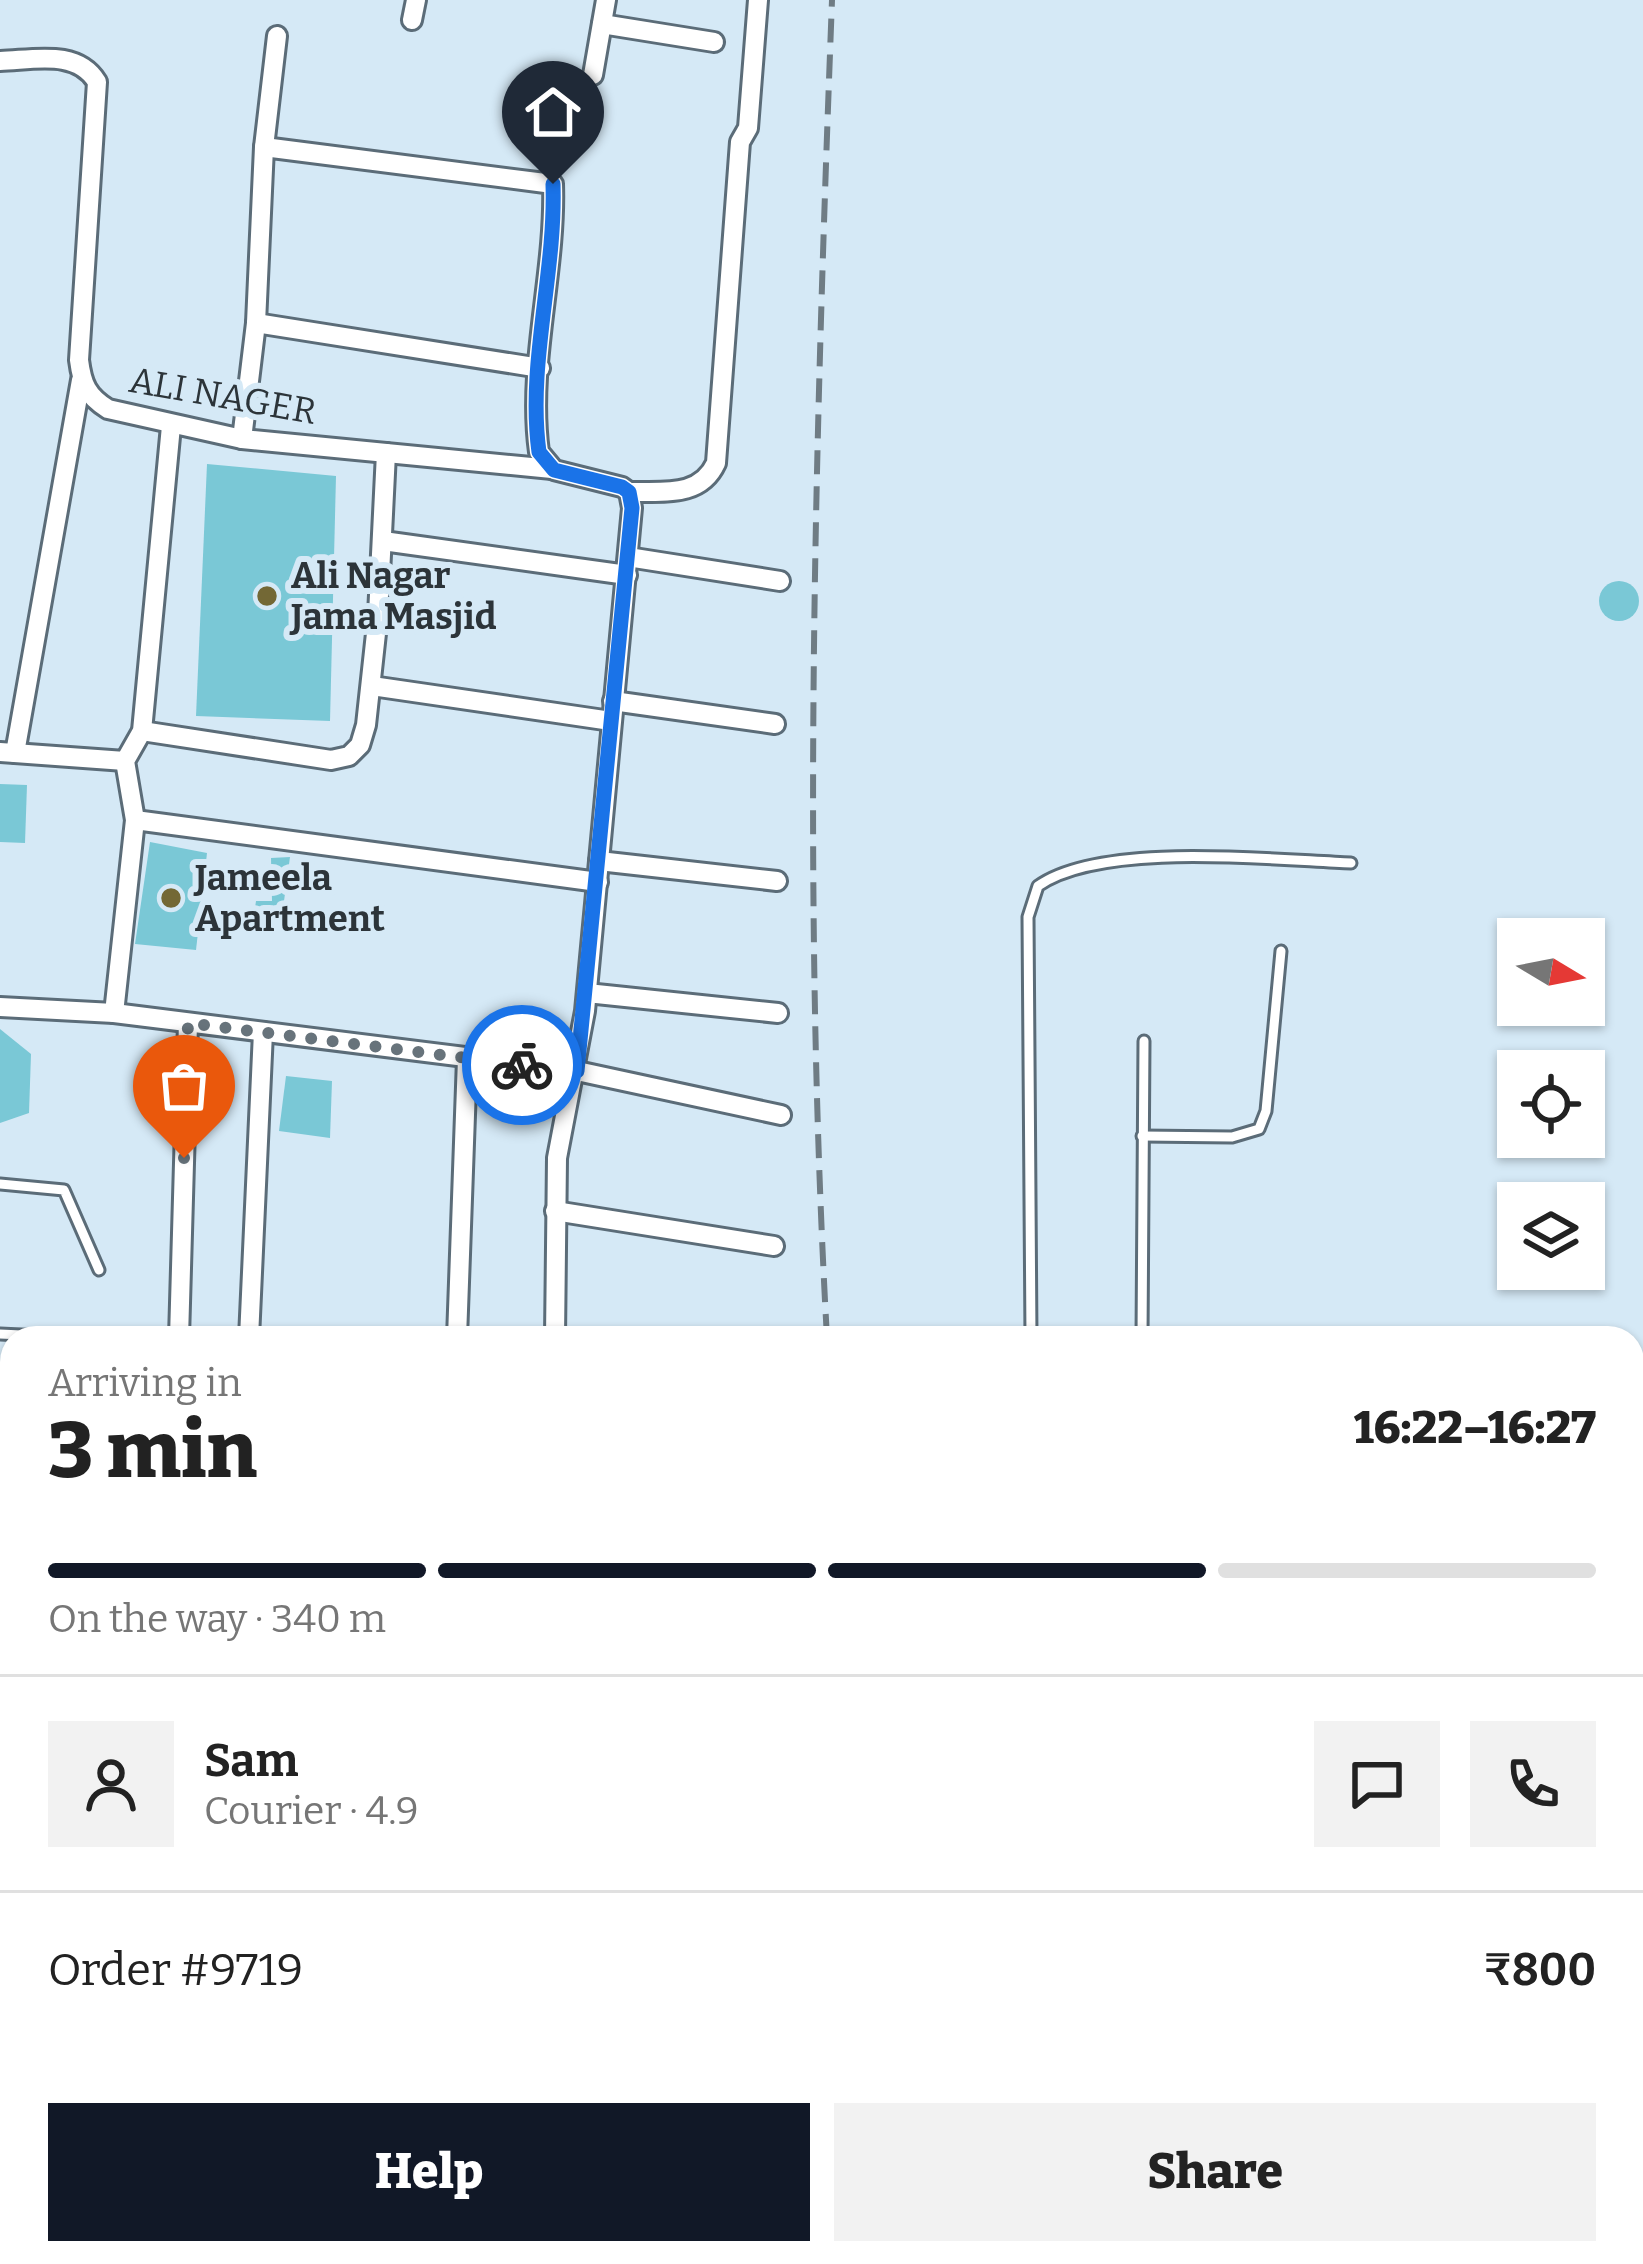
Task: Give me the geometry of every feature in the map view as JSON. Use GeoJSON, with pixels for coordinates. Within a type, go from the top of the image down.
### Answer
{"type":"FeatureCollection","features":[{"type":"Feature","properties":{"kind":"street"},"geometry":{"type":"LineString","coordinates":[[593,75],[606,0]]}},
{"type":"Feature","properties":{"kind":"street"},"geometry":{"type":"LineString","coordinates":[[555,1326],[560,1131],[577,1071],[587,993],[632,508],[629,492],[696,486],[708,480],[716,463],[740,142],[748,128],[758,0]]}},
{"type":"Feature","properties":{"kind":"street"},"geometry":{"type":"LineString","coordinates":[[602,24],[714,42]]}},
{"type":"Feature","properties":{"kind":"street"},"geometry":{"type":"LineString","coordinates":[[242,440],[256,323],[264,147],[277,36]]}},
{"type":"Feature","properties":{"kind":"street","name":"ALI NAGER"},"geometry":{"type":"LineString","coordinates":[[0,61],[70,60],[88,68],[97,82],[79,360],[90,398],[108,409],[242,440],[554,470],[613,483],[629,492]]}},
{"type":"Feature","properties":{"kind":"street"},"geometry":{"type":"LineString","coordinates":[[264,147],[553,184],[539,452],[554,470]]}},
{"type":"Feature","properties":{"kind":"street"},"geometry":{"type":"LineString","coordinates":[[256,323],[540,368]]}},
{"type":"Feature","properties":{"kind":"street"},"geometry":{"type":"LineString","coordinates":[[82,380],[8,752],[124,761]]}},
{"type":"Feature","properties":{"kind":"street"},"geometry":{"type":"LineString","coordinates":[[114,1013],[135,820],[124,761],[142,731],[172,426]]}},
{"type":"Feature","properties":{"kind":"street"},"geometry":{"type":"LineString","coordinates":[[142,731],[331,760],[349,756],[360,745],[372,686],[386,453]]}},
{"type":"Feature","properties":{"kind":"street"},"geometry":{"type":"LineString","coordinates":[[382,541],[780,581]]}},
{"type":"Feature","properties":{"kind":"street"},"geometry":{"type":"LineString","coordinates":[[372,686],[775,724]]}},
{"type":"Feature","properties":{"kind":"street"},"geometry":{"type":"LineString","coordinates":[[135,820],[598,882]]}},
{"type":"Feature","properties":{"kind":"street"},"geometry":{"type":"LineString","coordinates":[[599,861],[777,881]]}},
{"type":"Feature","properties":{"kind":"street"},"geometry":{"type":"LineString","coordinates":[[587,993],[778,1013]]}},
{"type":"Feature","properties":{"kind":"street"},"geometry":{"type":"LineString","coordinates":[[0,1006],[114,1013],[577,1071],[781,1115]]}},
{"type":"Feature","properties":{"kind":"street"},"geometry":{"type":"LineString","coordinates":[[179,1326],[188,1023]]}},
{"type":"Feature","properties":{"kind":"street"},"geometry":{"type":"LineString","coordinates":[[250,1326],[262,1032]]}},
{"type":"Feature","properties":{"kind":"street"},"geometry":{"type":"LineString","coordinates":[[457,1326],[467,1059]]}},
{"type":"Feature","properties":{"kind":"street"},"geometry":{"type":"LineString","coordinates":[[555,1211],[774,1246]]}},
{"type":"Feature","properties":{"kind":"lane"},"geometry":{"type":"LineString","coordinates":[[1030,1326],[1028,917],[1033,893],[1048,878],[1064,872],[1128,861],[1209,858],[1351,863]]}},
{"type":"Feature","properties":{"kind":"lane"},"geometry":{"type":"LineString","coordinates":[[1142,1136],[1232,1137],[1259,1129],[1266,1111],[1281,951]]}},
{"type":"Feature","properties":{"kind":"lane"},"geometry":{"type":"LineString","coordinates":[[1142,1326],[1144,1041]]}},
{"type":"Feature","properties":{"kind":"lane"},"geometry":{"type":"LineString","coordinates":[[0,1184],[64,1190],[99,1270]]}},
{"type":"Feature","properties":{"kind":"building","name":"Ali Nagar Jama Masjid"},"geometry":{"type":"Polygon","coordinates":[[[207,464],[336,476],[330,721],[196,716],[207,464]]]}},
{"type":"Feature","properties":{"kind":"building"},"geometry":{"type":"Polygon","coordinates":[[[1619,581],[1633,587],[1639,601],[1633,615],[1619,621],[1605,615],[1599,601],[1605,587],[1619,581]]]}},
{"type":"Feature","properties":{"kind":"building"},"geometry":{"type":"Polygon","coordinates":[[[0,784],[27,785],[25,843],[0,842],[0,784]]]}},
{"type":"Feature","properties":{"kind":"building","name":"Jameela Apartment"},"geometry":{"type":"Polygon","coordinates":[[[150,842],[207,853],[196,950],[135,944],[150,842]]]}},
{"type":"Feature","properties":{"kind":"building"},"geometry":{"type":"Polygon","coordinates":[[[290,857],[281,923],[251,935],[256,901],[272,901],[271,858],[290,857]]]}},
{"type":"Feature","properties":{"kind":"building"},"geometry":{"type":"Polygon","coordinates":[[[0,1029],[31,1054],[29,1113],[0,1123],[0,1029]]]}},
{"type":"Feature","properties":{"kind":"building"},"geometry":{"type":"Polygon","coordinates":[[[286,1076],[332,1081],[330,1138],[279,1131],[286,1076]]]}},
{"type":"Feature","properties":{"kind":"railway"},"geometry":{"type":"LineString","coordinates":[[826,1326],[813,837],[816,502],[832,0]]}},
{"type":"Feature","properties":{"kind":"way so far"},"geometry":{"type":"LineString","coordinates":[[184,1158],[188,1023],[522,1065]]}},
{"type":"Feature","properties":{"kind":"place","name":"Ali Nagar Jama Masjid"},"geometry":{"type":"Point","coordinates":[267,596]}},
{"type":"Feature","properties":{"kind":"place","name":"Jameela Apartment"},"geometry":{"type":"Point","coordinates":[171,898]}},
{"type":"Feature","properties":{"kind":"route"},"geometry":{"type":"LineString","coordinates":[[522,1065],[577,1071],[632,508],[629,492],[622,487],[554,470],[539,452],[536,434],[554,230],[553,184]]}}]}
